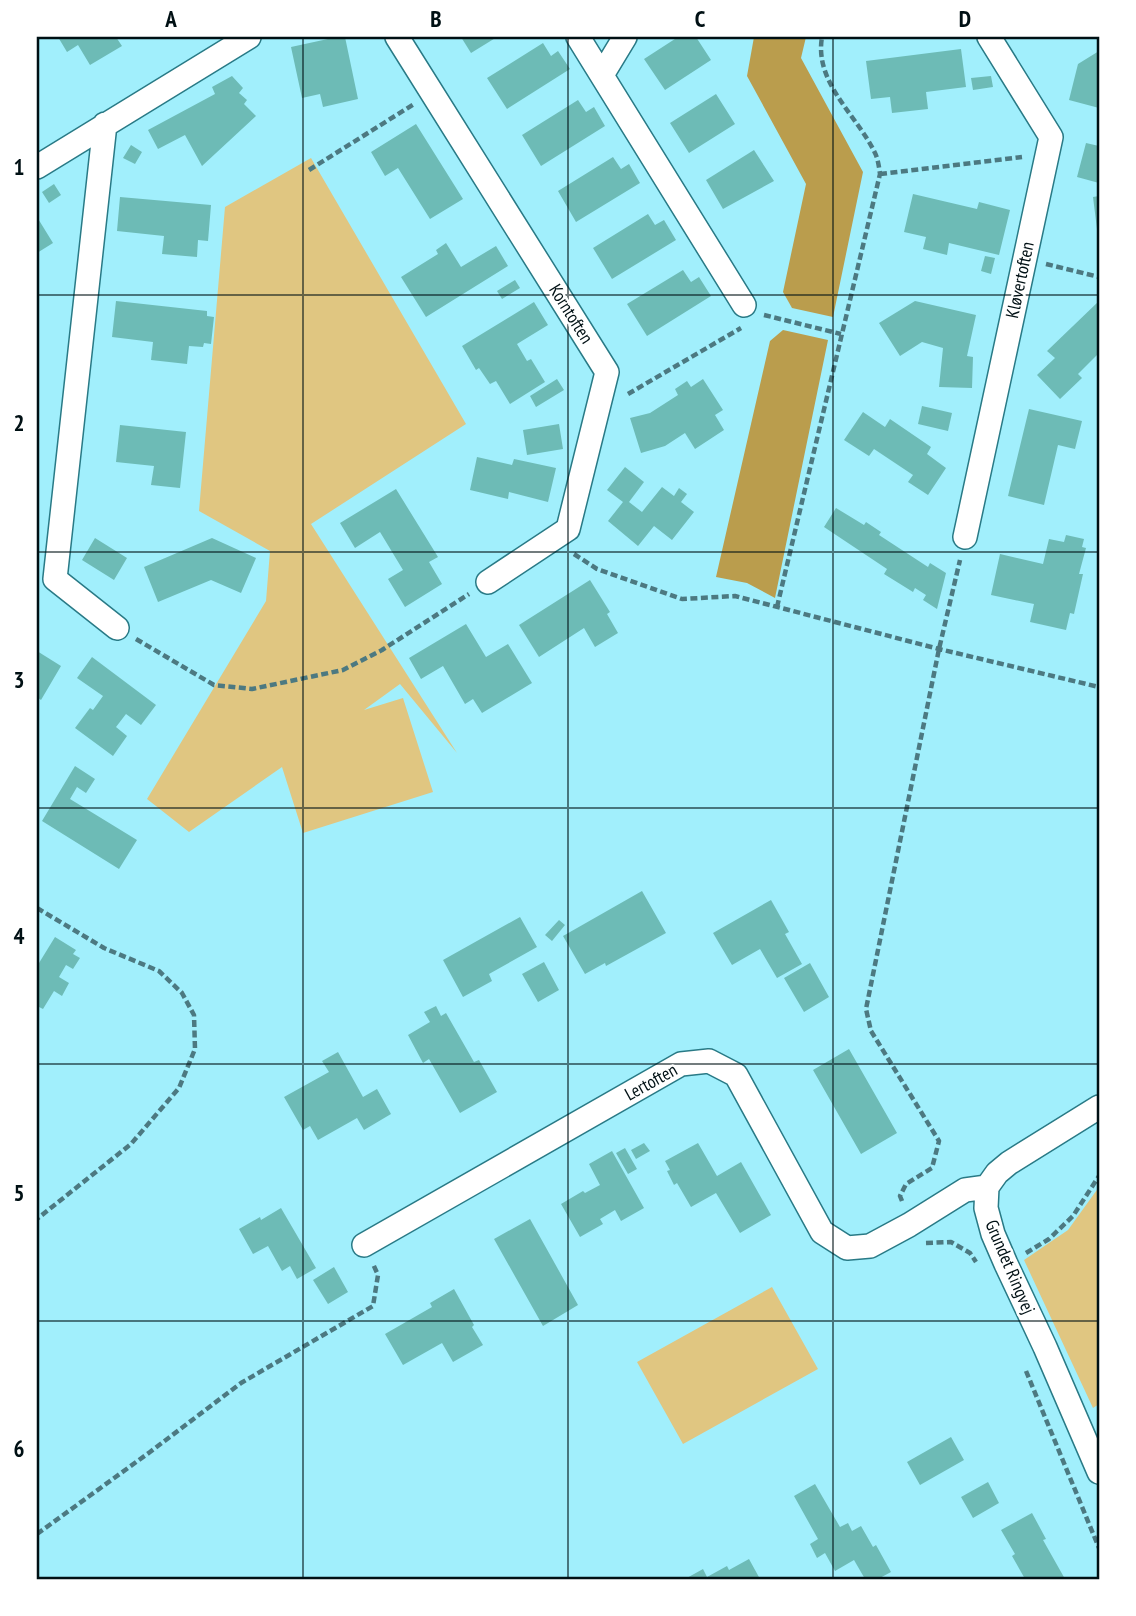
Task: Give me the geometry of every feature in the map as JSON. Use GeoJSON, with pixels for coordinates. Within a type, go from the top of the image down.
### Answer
{"type":"FeatureCollection","features":[{"type":"Feature","properties":{"kind":"street"},"geometry":{"type":"LineString","coordinates":[[37,167],[249,37]]}},
{"type":"Feature","properties":{"kind":"street","name":"Korntoften"},"geometry":{"type":"LineString","coordinates":[[397,37],[607,372],[568,529],[488,582]]}},
{"type":"Feature","properties":{"kind":"street"},"geometry":{"type":"LineString","coordinates":[[578,37],[754,314]]}},
{"type":"Feature","properties":{"kind":"street"},"geometry":{"type":"LineString","coordinates":[[602,75],[625,37]]}},
{"type":"Feature","properties":{"kind":"street","name":"Kløvertoften"},"geometry":{"type":"LineString","coordinates":[[965,537],[1051,137],[989,37]]}},
{"type":"Feature","properties":{"kind":"street"},"geometry":{"type":"LineString","coordinates":[[104,124],[55,579],[117,628]]}},
{"type":"Feature","properties":{"kind":"street","name":"Lertoften"},"geometry":{"type":"LineString","coordinates":[[364,1245],[681,1064],[709,1061],[736,1075],[822,1231],[847,1248],[870,1246],[965,1190],[987,1187]]}},
{"type":"Feature","properties":{"kind":"street"},"geometry":{"type":"LineString","coordinates":[[987,1187],[996,1173],[1009,1163],[1099,1107]]}},
{"type":"Feature","properties":{"kind":"street","name":"Grundet Ringvej"},"geometry":{"type":"LineString","coordinates":[[987,1187],[986,1208],[993,1234],[1099,1472]]}},
{"type":"Feature","properties":{"kind":"path"},"geometry":{"type":"LineString","coordinates":[[777,607],[880,174],[876,155],[830,84],[821,61],[822,37]]}},
{"type":"Feature","properties":{"kind":"path"},"geometry":{"type":"LineString","coordinates":[[309,170],[432,93]]}},
{"type":"Feature","properties":{"kind":"path"},"geometry":{"type":"LineString","coordinates":[[880,174],[1047,154]]}},
{"type":"Feature","properties":{"kind":"path"},"geometry":{"type":"LineString","coordinates":[[1025,257],[1099,277]]}},
{"type":"Feature","properties":{"kind":"path"},"geometry":{"type":"LineString","coordinates":[[597,412],[754,314],[841,334]]}},
{"type":"Feature","properties":{"kind":"path"},"geometry":{"type":"LineString","coordinates":[[965,537],[939,649],[866,1009],[871,1031],[939,1141],[932,1168],[906,1185],[900,1196],[909,1225],[926,1244],[951,1242],[970,1253],[986,1277],[1049,1239],[1073,1216],[1099,1176]]}},
{"type":"Feature","properties":{"kind":"path"},"geometry":{"type":"LineString","coordinates":[[552,540],[597,569],[682,599],[735,596],[1099,687]]}},
{"type":"Feature","properties":{"kind":"path"},"geometry":{"type":"LineString","coordinates":[[117,628],[214,685],[252,689],[343,670],[382,650],[488,582]]}},
{"type":"Feature","properties":{"kind":"path"},"geometry":{"type":"LineString","coordinates":[[37,908],[104,948],[159,971],[182,993],[194,1015],[195,1049],[178,1088],[131,1144],[37,1219]]}},
{"type":"Feature","properties":{"kind":"path"},"geometry":{"type":"LineString","coordinates":[[37,1534],[240,1383],[373,1306],[378,1275],[364,1245]]}},
{"type":"Feature","properties":{"kind":"path"},"geometry":{"type":"LineString","coordinates":[[1024,1368],[1099,1548]]}},
{"type":"Feature","properties":{"kind":"shaded area"},"geometry":{"type":"Polygon","coordinates":[[[754,37],[806,37],[801,58],[863,172],[833,317],[792,308],[783,292],[806,184],[747,76],[754,37]]]}},
{"type":"Feature","properties":{"kind":"shaded area"},"geometry":{"type":"Polygon","coordinates":[[[311,158],[466,424],[311,524],[457,753],[400,684],[364,710],[403,698],[433,792],[303,833],[282,767],[189,832],[147,799],[266,601],[270,551],[199,511],[225,207],[311,158]]]}},
{"type":"Feature","properties":{"kind":"shaded area"},"geometry":{"type":"Polygon","coordinates":[[[783,330],[828,340],[775,598],[747,583],[716,577],[770,341],[783,330]]]}},
{"type":"Feature","properties":{"kind":"shaded area"},"geometry":{"type":"Polygon","coordinates":[[[1099,1187],[1099,1404],[1093,1408],[1024,1260],[1068,1230],[1099,1187]]]}},
{"type":"Feature","properties":{"kind":"shaded area"},"geometry":{"type":"Polygon","coordinates":[[[772,1287],[818,1369],[683,1444],[637,1362],[772,1287]]]}},
{"type":"Feature","properties":{"kind":"building"},"geometry":{"type":"Polygon","coordinates":[[[58,37],[116,37],[122,46],[90,65],[78,45],[67,52],[58,37]]]}},
{"type":"Feature","properties":{"kind":"building"},"geometry":{"type":"Polygon","coordinates":[[[345,37],[358,99],[323,107],[320,94],[302,98],[291,47],[345,37]]]}},
{"type":"Feature","properties":{"kind":"building"},"geometry":{"type":"Polygon","coordinates":[[[461,37],[497,37],[471,53],[461,37]]]}},
{"type":"Feature","properties":{"kind":"building"},"geometry":{"type":"Polygon","coordinates":[[[678,37],[696,37],[711,60],[665,90],[644,59],[678,37]]]}},
{"type":"Feature","properties":{"kind":"building"},"geometry":{"type":"Polygon","coordinates":[[[543,43],[551,56],[558,51],[570,69],[507,109],[487,78],[543,43]]]}},
{"type":"Feature","properties":{"kind":"building"},"geometry":{"type":"Polygon","coordinates":[[[961,49],[966,87],[926,92],[928,109],[892,113],[890,97],[871,99],[866,61],[961,49]]]}},
{"type":"Feature","properties":{"kind":"building"},"geometry":{"type":"Polygon","coordinates":[[[1099,51],[1099,108],[1069,100],[1078,64],[1099,51]]]}},
{"type":"Feature","properties":{"kind":"building"},"geometry":{"type":"Polygon","coordinates":[[[232,76],[243,88],[239,93],[247,100],[244,104],[256,116],[202,166],[185,135],[158,149],[148,130],[215,94],[212,87],[232,76]]]}},
{"type":"Feature","properties":{"kind":"building"},"geometry":{"type":"Polygon","coordinates":[[[991,76],[993,87],[973,90],[971,78],[991,76]]]}},
{"type":"Feature","properties":{"kind":"building"},"geometry":{"type":"Polygon","coordinates":[[[716,94],[735,124],[689,153],[670,123],[716,94]]]}},
{"type":"Feature","properties":{"kind":"building"},"geometry":{"type":"Polygon","coordinates":[[[578,100],[586,112],[594,107],[605,126],[541,166],[522,135],[578,100]]]}},
{"type":"Feature","properties":{"kind":"building"},"geometry":{"type":"Polygon","coordinates":[[[416,124],[463,199],[430,219],[398,168],[385,176],[371,152],[416,124]]]}},
{"type":"Feature","properties":{"kind":"building"},"geometry":{"type":"Polygon","coordinates":[[[1086,143],[1099,146],[1099,183],[1077,177],[1086,143]]]}},
{"type":"Feature","properties":{"kind":"building"},"geometry":{"type":"Polygon","coordinates":[[[131,145],[142,152],[135,164],[123,158],[131,145]]]}},
{"type":"Feature","properties":{"kind":"building"},"geometry":{"type":"Polygon","coordinates":[[[754,150],[774,181],[723,209],[706,180],[754,150]]]}},
{"type":"Feature","properties":{"kind":"building"},"geometry":{"type":"Polygon","coordinates":[[[613,157],[621,169],[629,164],[640,183],[576,222],[558,191],[613,157]]]}},
{"type":"Feature","properties":{"kind":"building"},"geometry":{"type":"Polygon","coordinates":[[[54,184],[61,195],[49,203],[42,192],[54,184]]]}},
{"type":"Feature","properties":{"kind":"building"},"geometry":{"type":"Polygon","coordinates":[[[913,194],[977,209],[979,202],[1010,210],[999,255],[949,243],[947,255],[923,249],[926,237],[904,232],[913,194]]]}},
{"type":"Feature","properties":{"kind":"building"},"geometry":{"type":"Polygon","coordinates":[[[1099,196],[1099,236],[1098,237],[1093,197],[1099,196]]]}},
{"type":"Feature","properties":{"kind":"building"},"geometry":{"type":"Polygon","coordinates":[[[120,197],[211,205],[208,241],[198,240],[197,257],[162,254],[164,236],[117,231],[120,197]]]}},
{"type":"Feature","properties":{"kind":"building"},"geometry":{"type":"Polygon","coordinates":[[[648,214],[655,225],[664,220],[676,240],[612,279],[593,248],[648,214]]]}},
{"type":"Feature","properties":{"kind":"building"},"geometry":{"type":"Polygon","coordinates":[[[37,217],[53,243],[37,253],[37,217]]]}},
{"type":"Feature","properties":{"kind":"building"},"geometry":{"type":"Polygon","coordinates":[[[446,243],[461,267],[496,246],[508,266],[426,317],[401,277],[438,254],[436,250],[446,243]]]}},
{"type":"Feature","properties":{"kind":"building"},"geometry":{"type":"Polygon","coordinates":[[[985,256],[995,258],[991,274],[981,271],[985,256]]]}},
{"type":"Feature","properties":{"kind":"building"},"geometry":{"type":"Polygon","coordinates":[[[683,270],[691,282],[699,277],[711,296],[647,336],[627,304],[683,270]]]}},
{"type":"Feature","properties":{"kind":"building"},"geometry":{"type":"Polygon","coordinates":[[[515,280],[520,288],[502,299],[497,291],[515,280]]]}},
{"type":"Feature","properties":{"kind":"building"},"geometry":{"type":"Polygon","coordinates":[[[116,301],[207,311],[207,316],[214,317],[211,344],[204,343],[203,347],[189,346],[187,364],[151,360],[153,342],[112,337],[116,301]]]}},
{"type":"Feature","properties":{"kind":"building"},"geometry":{"type":"Polygon","coordinates":[[[915,301],[976,315],[967,356],[973,357],[972,388],[939,387],[943,348],[922,342],[900,356],[879,323],[915,301]]]}},
{"type":"Feature","properties":{"kind":"building"},"geometry":{"type":"Polygon","coordinates":[[[1099,301],[1099,353],[1078,374],[1082,378],[1060,399],[1037,375],[1055,358],[1047,351],[1099,301]]]}},
{"type":"Feature","properties":{"kind":"building"},"geometry":{"type":"Polygon","coordinates":[[[534,302],[548,325],[517,344],[527,361],[531,359],[545,382],[510,404],[496,381],[490,384],[479,368],[476,370],[462,346],[534,302]]]}},
{"type":"Feature","properties":{"kind":"building"},"geometry":{"type":"Polygon","coordinates":[[[557,379],[564,390],[536,407],[530,396],[557,379]]]}},
{"type":"Feature","properties":{"kind":"building"},"geometry":{"type":"Polygon","coordinates":[[[703,379],[723,410],[715,415],[724,430],[695,449],[685,433],[665,446],[641,453],[630,418],[650,413],[678,395],[675,389],[687,381],[691,387],[703,379]]]}},
{"type":"Feature","properties":{"kind":"building"},"geometry":{"type":"Polygon","coordinates":[[[922,406],[952,413],[948,431],[918,424],[922,406]]]}},
{"type":"Feature","properties":{"kind":"building"},"geometry":{"type":"Polygon","coordinates":[[[1029,409],[1082,421],[1075,449],[1058,445],[1044,505],[1008,496],[1029,409]]]}},
{"type":"Feature","properties":{"kind":"building"},"geometry":{"type":"Polygon","coordinates":[[[863,412],[885,427],[890,419],[931,447],[927,454],[946,468],[928,495],[908,482],[913,475],[874,449],[869,456],[844,440],[863,412]]]}},
{"type":"Feature","properties":{"kind":"building"},"geometry":{"type":"Polygon","coordinates":[[[559,424],[563,449],[527,455],[523,430],[559,424]]]}},
{"type":"Feature","properties":{"kind":"building"},"geometry":{"type":"Polygon","coordinates":[[[120,425],[186,432],[180,488],[151,485],[154,466],[116,462],[120,425]]]}},
{"type":"Feature","properties":{"kind":"building"},"geometry":{"type":"Polygon","coordinates":[[[477,457],[512,465],[514,459],[556,468],[548,502],[509,492],[508,499],[470,490],[477,457]]]}},
{"type":"Feature","properties":{"kind":"building"},"geometry":{"type":"Polygon","coordinates":[[[625,467],[644,482],[629,502],[642,512],[662,487],[674,496],[679,488],[687,494],[681,502],[694,512],[672,540],[654,526],[638,546],[608,521],[623,502],[607,490],[625,467]]]}},
{"type":"Feature","properties":{"kind":"building"},"geometry":{"type":"Polygon","coordinates":[[[396,489],[438,557],[429,562],[442,584],[405,607],[388,579],[403,570],[380,532],[355,548],[340,523],[396,489]]]}},
{"type":"Feature","properties":{"kind":"building"},"geometry":{"type":"Polygon","coordinates":[[[836,508],[864,525],[866,522],[881,532],[879,535],[928,567],[930,563],[946,573],[937,609],[923,600],[926,595],[915,588],[913,592],[884,574],[887,569],[824,527],[836,508]]]}},
{"type":"Feature","properties":{"kind":"building"},"geometry":{"type":"Polygon","coordinates":[[[1066,535],[1084,539],[1082,547],[1086,548],[1079,574],[1083,574],[1074,614],[1070,613],[1066,630],[1030,622],[1034,604],[991,595],[1000,554],[1043,564],[1049,539],[1064,542],[1066,535]]]}},
{"type":"Feature","properties":{"kind":"building"},"geometry":{"type":"Polygon","coordinates":[[[95,538],[127,558],[114,580],[82,560],[95,538]]]}},
{"type":"Feature","properties":{"kind":"building"},"geometry":{"type":"Polygon","coordinates":[[[212,538],[256,558],[241,593],[211,580],[158,602],[144,567],[212,538]]]}},
{"type":"Feature","properties":{"kind":"building"},"geometry":{"type":"Polygon","coordinates":[[[590,580],[610,612],[607,614],[618,633],[595,647],[584,628],[539,657],[519,625],[590,580]]]}},
{"type":"Feature","properties":{"kind":"building"},"geometry":{"type":"Polygon","coordinates":[[[466,624],[486,657],[508,644],[532,683],[482,713],[473,699],[465,704],[443,666],[421,679],[409,658],[466,624]]]}},
{"type":"Feature","properties":{"kind":"building"},"geometry":{"type":"Polygon","coordinates":[[[37,651],[61,666],[41,700],[37,697],[37,651]]]}},
{"type":"Feature","properties":{"kind":"building"},"geometry":{"type":"Polygon","coordinates":[[[92,657],[156,705],[141,725],[126,714],[116,727],[127,736],[113,756],[75,728],[103,696],[77,678],[92,657]]]}},
{"type":"Feature","properties":{"kind":"building"},"geometry":{"type":"Polygon","coordinates":[[[75,766],[95,779],[86,793],[77,787],[70,799],[137,840],[119,869],[42,821],[75,766]]]}},
{"type":"Feature","properties":{"kind":"building"},"geometry":{"type":"Polygon","coordinates":[[[642,891],[666,933],[606,966],[605,963],[585,974],[563,936],[642,891]]]}},
{"type":"Feature","properties":{"kind":"building"},"geometry":{"type":"Polygon","coordinates":[[[771,900],[789,932],[785,934],[802,964],[777,978],[760,949],[732,965],[713,933],[771,900]]]}},
{"type":"Feature","properties":{"kind":"building"},"geometry":{"type":"Polygon","coordinates":[[[520,917],[537,947],[489,974],[492,981],[463,997],[443,960],[520,917]]]}},
{"type":"Feature","properties":{"kind":"building"},"geometry":{"type":"Polygon","coordinates":[[[559,920],[565,925],[552,941],[545,935],[559,920]]]}},
{"type":"Feature","properties":{"kind":"building"},"geometry":{"type":"Polygon","coordinates":[[[55,937],[76,950],[73,954],[80,958],[73,969],[66,965],[59,977],[69,983],[62,996],[54,991],[43,1009],[37,1006],[37,962],[39,963],[55,937]]]}},
{"type":"Feature","properties":{"kind":"building"},"geometry":{"type":"Polygon","coordinates":[[[544,962],[559,990],[538,1002],[522,974],[544,962]]]}},
{"type":"Feature","properties":{"kind":"building"},"geometry":{"type":"Polygon","coordinates":[[[810,963],[829,997],[804,1012],[784,978],[810,963]]]}},
{"type":"Feature","properties":{"kind":"building"},"geometry":{"type":"Polygon","coordinates":[[[436,1006],[441,1016],[446,1013],[474,1062],[479,1060],[497,1092],[460,1113],[429,1059],[423,1063],[408,1035],[430,1022],[424,1012],[436,1006]]]}},
{"type":"Feature","properties":{"kind":"building"},"geometry":{"type":"Polygon","coordinates":[[[849,1049],[897,1133],[861,1154],[813,1070],[849,1049]]]}},
{"type":"Feature","properties":{"kind":"building"},"geometry":{"type":"Polygon","coordinates":[[[338,1052],[363,1097],[377,1089],[391,1114],[364,1130],[357,1118],[318,1140],[310,1126],[303,1130],[284,1097],[329,1072],[322,1061],[338,1052]]]}},
{"type":"Feature","properties":{"kind":"building"},"geometry":{"type":"Polygon","coordinates":[[[644,1143],[650,1151],[636,1159],[631,1150],[644,1143]]]}},
{"type":"Feature","properties":{"kind":"building"},"geometry":{"type":"Polygon","coordinates":[[[698,1143],[717,1176],[741,1162],[771,1215],[740,1233],[716,1193],[691,1207],[677,1183],[674,1185],[665,1161],[698,1143]]]}},
{"type":"Feature","properties":{"kind":"building"},"geometry":{"type":"Polygon","coordinates":[[[625,1148],[637,1169],[628,1174],[616,1153],[625,1148]]]}},
{"type":"Feature","properties":{"kind":"building"},"geometry":{"type":"Polygon","coordinates":[[[612,1151],[644,1208],[621,1221],[615,1210],[600,1219],[603,1224],[580,1237],[561,1204],[600,1185],[589,1164],[612,1151]]]}},
{"type":"Feature","properties":{"kind":"building"},"geometry":{"type":"Polygon","coordinates":[[[281,1208],[316,1268],[297,1279],[290,1266],[282,1271],[268,1246],[253,1254],[239,1229],[281,1208]]]}},
{"type":"Feature","properties":{"kind":"building"},"geometry":{"type":"Polygon","coordinates":[[[530,1219],[578,1305],[543,1326],[494,1239],[530,1219]]]}},
{"type":"Feature","properties":{"kind":"building"},"geometry":{"type":"Polygon","coordinates":[[[334,1267],[348,1292],[328,1304],[313,1280],[334,1267]]]}},
{"type":"Feature","properties":{"kind":"building"},"geometry":{"type":"Polygon","coordinates":[[[454,1289],[483,1345],[453,1362],[442,1343],[403,1365],[385,1334],[432,1307],[430,1303],[454,1289]]]}},
{"type":"Feature","properties":{"kind":"building"},"geometry":{"type":"Polygon","coordinates":[[[951,1437],[964,1460],[920,1485],[907,1462],[951,1437]]]}},
{"type":"Feature","properties":{"kind":"building"},"geometry":{"type":"Polygon","coordinates":[[[988,1482],[999,1503],[973,1518],[961,1497],[988,1482]]]}},
{"type":"Feature","properties":{"kind":"building"},"geometry":{"type":"Polygon","coordinates":[[[815,1484],[840,1527],[848,1523],[852,1531],[861,1526],[873,1547],[876,1545],[891,1572],[878,1579],[865,1579],[854,1560],[835,1571],[825,1553],[817,1558],[810,1544],[818,1539],[794,1496],[815,1484]]]}},
{"type":"Feature","properties":{"kind":"building"},"geometry":{"type":"Polygon","coordinates":[[[1032,1513],[1046,1539],[1043,1540],[1065,1579],[1025,1579],[1012,1556],[1015,1554],[1001,1530],[1032,1513]]]}},
{"type":"Feature","properties":{"kind":"building"},"geometry":{"type":"Polygon","coordinates":[[[749,1559],[760,1579],[685,1579],[703,1569],[707,1577],[727,1566],[729,1570],[749,1559]]]}}]}
